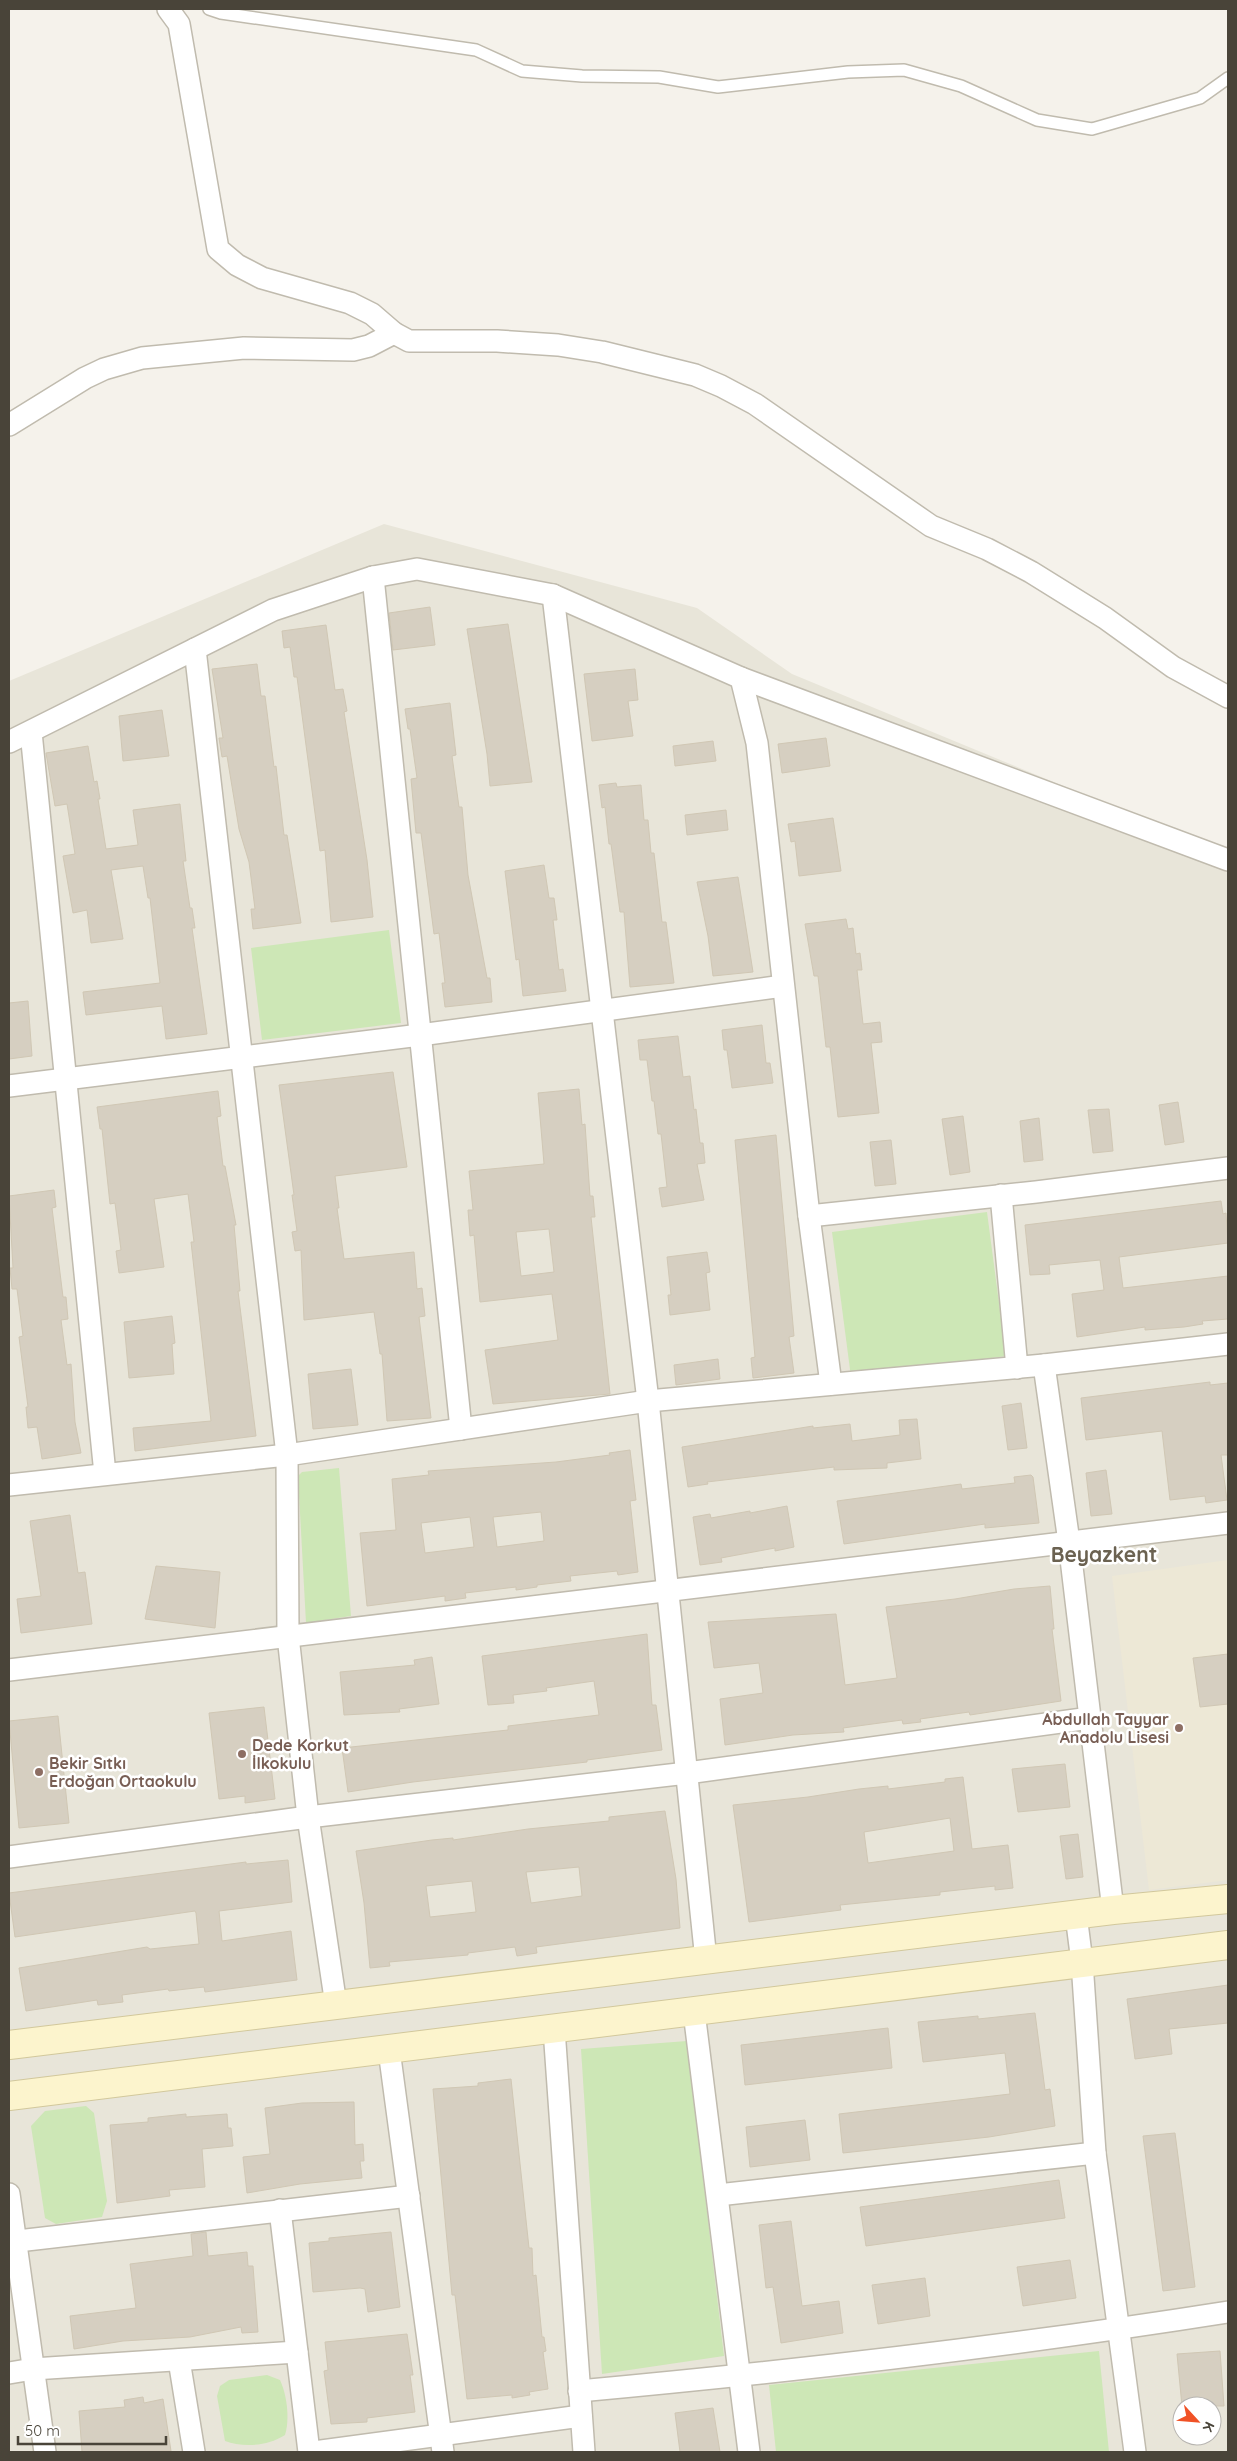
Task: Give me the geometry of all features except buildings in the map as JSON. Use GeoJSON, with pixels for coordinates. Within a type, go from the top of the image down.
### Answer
{"type":"FeatureCollection","features":[{"type":"Feature","properties":{"kind":"street"},"geometry":{"type":"LineString","coordinates":[[168,9],[179,24],[218,250],[237,265],[262,278],[357,307],[372,314],[394,333],[409,341],[497,341],[558,344],[602,352],[695,375],[722,386],[755,404],[931,526],[987,549],[1031,572],[1105,618],[1173,667],[1228,697]]}},
{"type":"Feature","properties":{"kind":"street"},"geometry":{"type":"LineString","coordinates":[[9,426],[85,378],[110,367],[142,358],[244,348],[353,350],[369,346],[394,333]]}},
{"type":"Feature","properties":{"kind":"street"},"geometry":{"type":"LineString","coordinates":[[9,742],[273,610],[373,577],[417,569],[554,595],[741,678],[1228,860]]}},
{"type":"Feature","properties":{"kind":"street"},"geometry":{"type":"LineString","coordinates":[[373,577],[461,1429]]}},
{"type":"Feature","properties":{"kind":"street"},"geometry":{"type":"LineString","coordinates":[[554,595],[648,1401],[706,1960]]}},
{"type":"Feature","properties":{"kind":"street"},"geometry":{"type":"LineString","coordinates":[[195,649],[287,1455],[288,1636],[308,1818],[336,2005]]}},
{"type":"Feature","properties":{"kind":"street"},"geometry":{"type":"LineString","coordinates":[[741,678],[757,743],[809,1216],[831,1384]]}},
{"type":"Feature","properties":{"kind":"street"},"geometry":{"type":"LineString","coordinates":[[31,732],[105,1474]]}},
{"type":"Feature","properties":{"kind":"street"},"geometry":{"type":"LineString","coordinates":[[9,1086],[420,1035],[783,986]]}},
{"type":"Feature","properties":{"kind":"street"},"geometry":{"type":"LineString","coordinates":[[809,1216],[1228,1168]]}},
{"type":"Feature","properties":{"kind":"street"},"geometry":{"type":"LineString","coordinates":[[1001,1195],[1017,1368]]}},
{"type":"Feature","properties":{"kind":"street"},"geometry":{"type":"LineString","coordinates":[[9,1486],[287,1455],[648,1401],[1017,1368],[1228,1344]]}},
{"type":"Feature","properties":{"kind":"street"},"geometry":{"type":"LineString","coordinates":[[1044,1365],[1070,1542],[1112,1910]]}},
{"type":"Feature","properties":{"kind":"street"},"geometry":{"type":"LineString","coordinates":[[9,1670],[1228,1523]]}},
{"type":"Feature","properties":{"kind":"street"},"geometry":{"type":"LineString","coordinates":[[9,1857],[308,1818],[686,1774],[1090,1718]]}},
{"type":"Feature","properties":{"kind":"street"},"geometry":{"type":"LineString","coordinates":[[9,2045],[1112,1910],[1228,1899]]}},
{"type":"Feature","properties":{"kind":"street"},"geometry":{"type":"LineString","coordinates":[[1076,1915],[1082,1962],[1095,2153],[1117,2330],[1135,2452]]}},
{"type":"Feature","properties":{"kind":"street"},"geometry":{"type":"LineString","coordinates":[[9,2096],[1228,1945]]}},
{"type":"Feature","properties":{"kind":"street"},"geometry":{"type":"LineString","coordinates":[[694,2012],[749,2452]]}},
{"type":"Feature","properties":{"kind":"street"},"geometry":{"type":"LineString","coordinates":[[554,2029],[584,2452]]}},
{"type":"Feature","properties":{"kind":"street"},"geometry":{"type":"LineString","coordinates":[[389,2050],[442,2443]]}},
{"type":"Feature","properties":{"kind":"street"},"geometry":{"type":"LineString","coordinates":[[718,2195],[1095,2153]]}},
{"type":"Feature","properties":{"kind":"street"},"geometry":{"type":"LineString","coordinates":[[9,2194],[12,2242],[45,2452]]}},
{"type":"Feature","properties":{"kind":"street"},"geometry":{"type":"LineString","coordinates":[[12,2242],[409,2196]]}},
{"type":"Feature","properties":{"kind":"street"},"geometry":{"type":"LineString","coordinates":[[280,2210],[309,2452]]}},
{"type":"Feature","properties":{"kind":"street"},"geometry":{"type":"LineString","coordinates":[[579,2391],[741,2376],[1117,2330],[1228,2312]]}},
{"type":"Feature","properties":{"kind":"street"},"geometry":{"type":"LineString","coordinates":[[9,2373],[33,2369],[297,2352]]}},
{"type":"Feature","properties":{"kind":"street"},"geometry":{"type":"LineString","coordinates":[[179,2360],[194,2452]]}},
{"type":"Feature","properties":{"kind":"street"},"geometry":{"type":"LineString","coordinates":[[314,2452],[442,2443],[581,2416]]}},
{"type":"Feature","properties":{"kind":"lane"},"geometry":{"type":"LineString","coordinates":[[209,9],[221,13],[476,50],[522,71],[582,76],[659,77],[718,87],[848,72],[904,70],[961,86],[1037,120],[1092,129],[1200,98],[1228,78]]}},
{"type":"Feature","properties":{"kind":"shaded area"},"geometry":{"type":"Polygon","coordinates":[[[384,524],[697,608],[792,674],[1228,854],[1228,2452],[9,2452],[9,681],[384,524]]]}},
{"type":"Feature","properties":{"kind":"shaded area","name":"Abdullah Tayyar Anadolu Lisesi"},"geometry":{"type":"Polygon","coordinates":[[[1228,1560],[1228,1880],[1149,1890],[1112,1576],[1228,1560]]]}},
{"type":"Feature","properties":{"kind":"green space"},"geometry":{"type":"Polygon","coordinates":[[[389,930],[401,1023],[262,1040],[251,948],[389,930]]]}},
{"type":"Feature","properties":{"kind":"green space"},"geometry":{"type":"Polygon","coordinates":[[[987,1212],[1006,1356],[851,1377],[832,1232],[987,1212]]]}},
{"type":"Feature","properties":{"kind":"green space"},"geometry":{"type":"Polygon","coordinates":[[[339,1468],[351,1616],[306,1623],[298,1476],[302,1472],[339,1468]]]}},
{"type":"Feature","properties":{"kind":"green space"},"geometry":{"type":"Polygon","coordinates":[[[687,2041],[724,2356],[602,2374],[581,2049],[687,2041]]]}},
{"type":"Feature","properties":{"kind":"green space"},"geometry":{"type":"Polygon","coordinates":[[[86,2106],[94,2113],[107,2201],[102,2217],[56,2224],[45,2218],[31,2126],[45,2111],[86,2106]]]}},
{"type":"Feature","properties":{"kind":"green space"},"geometry":{"type":"Polygon","coordinates":[[[1099,2351],[1109,2452],[776,2452],[769,2385],[1099,2351]]]}},
{"type":"Feature","properties":{"kind":"green space"},"geometry":{"type":"Polygon","coordinates":[[[267,2375],[280,2380],[284,2393],[287,2407],[287,2429],[285,2435],[271,2442],[255,2445],[240,2445],[225,2441],[217,2396],[220,2386],[229,2380],[267,2375]]]}},
{"type":"Feature","properties":{"kind":"place","name":"Abdullah Tayyar Anadolu Lisesi"},"geometry":{"type":"Point","coordinates":[1179,1728]}},
{"type":"Feature","properties":{"kind":"place","name":"Dede Korkut İlkokulu"},"geometry":{"type":"Point","coordinates":[242,1754]}},
{"type":"Feature","properties":{"kind":"place","name":"Bekir Sıtkı Erdoğan Ortaokulu"},"geometry":{"type":"Point","coordinates":[39,1772]}},
{"type":"Feature","properties":{"kind":"district","name":"Beyazkent"},"geometry":{"type":"Point","coordinates":[1104,1555]}}]}
